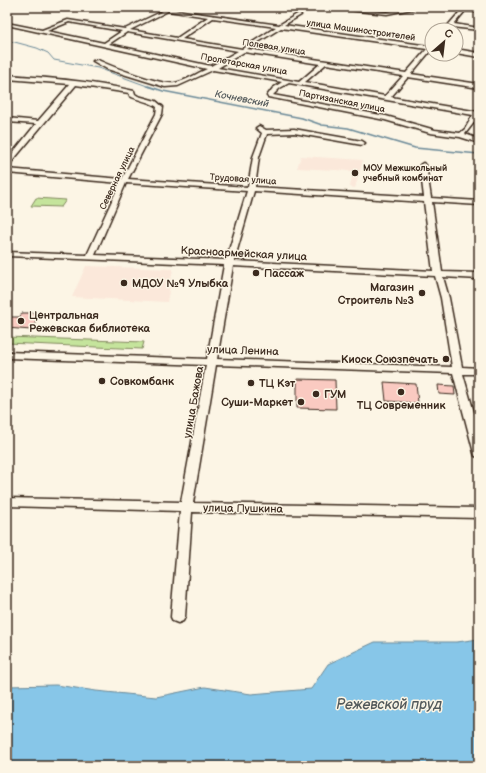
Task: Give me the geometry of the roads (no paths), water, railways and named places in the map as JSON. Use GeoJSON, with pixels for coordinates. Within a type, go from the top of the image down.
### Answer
{"type":"FeatureCollection","features":[{"type":"Feature","properties":{"kind":"street","name":"улица Машиностроителей"},"geometry":{"type":"LineString","coordinates":[[146,7],[424,46]]}},
{"type":"Feature","properties":{"kind":"street"},"geometry":{"type":"LineString","coordinates":[[320,7],[369,13],[387,13],[420,7]]}},
{"type":"Feature","properties":{"kind":"street"},"geometry":{"type":"LineString","coordinates":[[453,22],[465,8],[479,11]]}},
{"type":"Feature","properties":{"kind":"street"},"geometry":{"type":"LineString","coordinates":[[105,45],[129,28],[166,11]]}},
{"type":"Feature","properties":{"kind":"street"},"geometry":{"type":"LineString","coordinates":[[96,62],[109,68],[153,82],[165,85],[176,85],[223,63],[299,14]]}},
{"type":"Feature","properties":{"kind":"street"},"geometry":{"type":"LineString","coordinates":[[178,40],[212,17]]}},
{"type":"Feature","properties":{"kind":"street","name":"Полевая улица"},"geometry":{"type":"LineString","coordinates":[[41,32],[68,21],[241,50],[479,86]]}},
{"type":"Feature","properties":{"kind":"street","name":"Пролетарская улица"},"geometry":{"type":"LineString","coordinates":[[7,24],[211,68],[478,114]]}},
{"type":"Feature","properties":{"kind":"street"},"geometry":{"type":"LineString","coordinates":[[464,26],[479,28]]}},
{"type":"Feature","properties":{"kind":"street"},"geometry":{"type":"LineString","coordinates":[[464,52],[479,55]]}},
{"type":"Feature","properties":{"kind":"street"},"geometry":{"type":"LineString","coordinates":[[387,98],[424,56]]}},
{"type":"Feature","properties":{"kind":"street"},"geometry":{"type":"LineString","coordinates":[[301,83],[324,63]]}},
{"type":"Feature","properties":{"kind":"street"},"geometry":{"type":"LineString","coordinates":[[7,77],[74,83]]}},
{"type":"Feature","properties":{"kind":"street","name":"Партизанская улица"},"geometry":{"type":"LineString","coordinates":[[289,81],[271,93],[270,96],[386,118],[436,132]]}},
{"type":"Feature","properties":{"kind":"street"},"geometry":{"type":"LineString","coordinates":[[7,164],[74,83]]}},
{"type":"Feature","properties":{"kind":"street","name":"Северная улица"},"geometry":{"type":"LineString","coordinates":[[74,83],[132,92],[132,95],[136,98],[157,104],[160,107],[159,114],[124,181],[90,257]]}},
{"type":"Feature","properties":{"kind":"street"},"geometry":{"type":"LineString","coordinates":[[461,135],[467,130],[478,114]]}},
{"type":"Feature","properties":{"kind":"street","name":"Партизанская улица"},"geometry":{"type":"LineString","coordinates":[[354,117],[401,128],[461,135],[479,141]]}},
{"type":"Feature","properties":{"kind":"street"},"geometry":{"type":"LineString","coordinates":[[7,120],[40,123]]}},
{"type":"Feature","properties":{"kind":"street","name":"улица Бажова"},"geometry":{"type":"LineString","coordinates":[[178,617],[186,507],[213,361],[229,263],[251,188],[262,130],[289,131],[362,143]]}},
{"type":"Feature","properties":{"kind":"street"},"geometry":{"type":"LineString","coordinates":[[423,165],[437,269],[445,298],[458,370],[479,454]]}},
{"type":"Feature","properties":{"kind":"street","name":"Трудовая улица"},"geometry":{"type":"LineString","coordinates":[[7,171],[124,181],[479,203]]}},
{"type":"Feature","properties":{"kind":"street","name":"Красноармейская улица"},"geometry":{"type":"LineString","coordinates":[[7,254],[229,263],[479,276]]}},
{"type":"Feature","properties":{"kind":"street","name":"улица Ленина"},"geometry":{"type":"LineString","coordinates":[[7,355],[479,371]]}},
{"type":"Feature","properties":{"kind":"street","name":"улица Пушкина"},"geometry":{"type":"LineString","coordinates":[[7,502],[479,513]]}},
{"type":"Feature","properties":{"kind":"water","name":"Режевской пруд"},"geometry":{"type":"Polygon","coordinates":[[[479,639],[479,766],[7,766],[7,686],[56,685],[156,697],[205,687],[251,694],[311,689],[328,664],[375,642],[457,642],[479,639]]]}},
{"type":"Feature","properties":{"kind":"waterway","name":"Кочневский"},"geometry":{"type":"LineString","coordinates":[[7,40],[37,48],[48,53],[54,60],[98,68],[150,87]]}},
{"type":"Feature","properties":{"kind":"waterway","name":"Кочневский"},"geometry":{"type":"LineString","coordinates":[[148,86],[163,91],[302,118],[322,125],[348,128],[415,148],[479,154]]}},
{"type":"Feature","properties":{"kind":"place","name":"МОУ Межшкольный учебный комбинат"},"geometry":{"type":"Point","coordinates":[355,173]}},
{"type":"Feature","properties":{"kind":"place","name":"Пассаж"},"geometry":{"type":"Point","coordinates":[256,273]}},
{"type":"Feature","properties":{"kind":"place","name":"МДОУ №9 Улыбка"},"geometry":{"type":"Point","coordinates":[124,283]}},
{"type":"Feature","properties":{"kind":"place","name":"Магазин Строитель №3"},"geometry":{"type":"Point","coordinates":[422,293]}},
{"type":"Feature","properties":{"kind":"place","name":"Центральная Режевская библиотека"},"geometry":{"type":"Point","coordinates":[21,321]}},
{"type":"Feature","properties":{"kind":"place","name":"Киоск Союзпечать"},"geometry":{"type":"Point","coordinates":[446,359]}},
{"type":"Feature","properties":{"kind":"place","name":"Совкомбанк"},"geometry":{"type":"Point","coordinates":[102,381]}},
{"type":"Feature","properties":{"kind":"place","name":"ТЦ Кэт"},"geometry":{"type":"Point","coordinates":[251,383]}},
{"type":"Feature","properties":{"kind":"place","name":"ТЦ Современник"},"geometry":{"type":"Point","coordinates":[401,392]}},
{"type":"Feature","properties":{"kind":"place","name":"ГУМ"},"geometry":{"type":"Point","coordinates":[316,394]}},
{"type":"Feature","properties":{"kind":"place","name":"Суши-Маркет"},"geometry":{"type":"Point","coordinates":[301,402]}}]}
